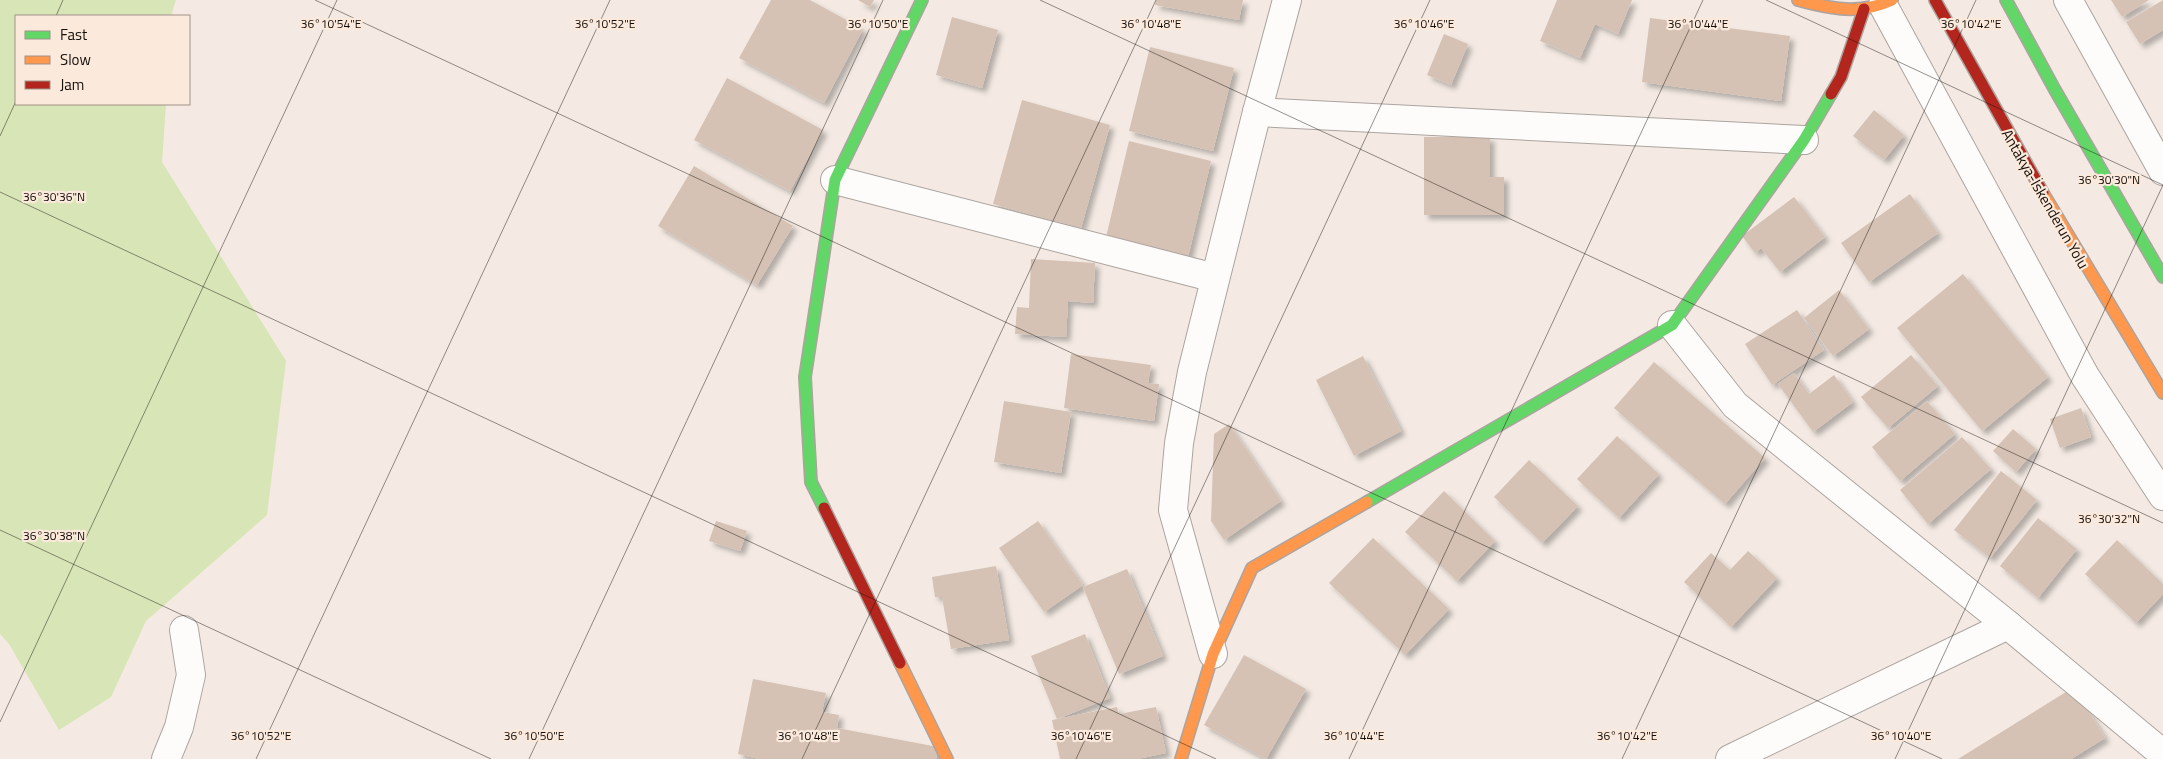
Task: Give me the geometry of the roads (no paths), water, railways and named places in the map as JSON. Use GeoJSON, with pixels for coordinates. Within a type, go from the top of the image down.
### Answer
{"type":"FeatureCollection","features":[{"type":"Feature","properties":{"kind":"main road"},"geometry":{"type":"LineString","coordinates":[[922,0],[835,180],[805,377],[811,482],[947,759]]}},
{"type":"Feature","properties":{"kind":"main road"},"geometry":{"type":"LineString","coordinates":[[1798,0],[1835,10],[1880,5]]}},
{"type":"Feature","properties":{"kind":"main road","name":"Antakya-İskenderun Yolu"},"geometry":{"type":"LineString","coordinates":[[1935,0],[2000,122],[2096,285],[2163,393]]}},
{"type":"Feature","properties":{"kind":"main road"},"geometry":{"type":"LineString","coordinates":[[2006,0],[2054,90],[2163,277]]}},
{"type":"Feature","properties":{"kind":"main road"},"geometry":{"type":"LineString","coordinates":[[1181,759],[1213,654],[1252,568],[1672,325],[1804,140],[1880,5]]}},
{"type":"Feature","properties":{"kind":"street"},"geometry":{"type":"LineString","coordinates":[[1213,654],[1173,510],[1179,443],[1192,372],[1287,0]]}},
{"type":"Feature","properties":{"kind":"street"},"geometry":{"type":"LineString","coordinates":[[2068,0],[2163,171]]}},
{"type":"Feature","properties":{"kind":"street"},"geometry":{"type":"LineString","coordinates":[[1880,5],[2085,376],[2163,496]]}},
{"type":"Feature","properties":{"kind":"street"},"geometry":{"type":"LineString","coordinates":[[1257,112],[1804,140]]}},
{"type":"Feature","properties":{"kind":"street"},"geometry":{"type":"LineString","coordinates":[[835,180],[1215,278]]}},
{"type":"Feature","properties":{"kind":"street"},"geometry":{"type":"LineString","coordinates":[[1672,325],[1735,405],[2008,625],[2163,754]]}},
{"type":"Feature","properties":{"kind":"street"},"geometry":{"type":"LineString","coordinates":[[1730,759],[2008,625]]}},
{"type":"Feature","properties":{"kind":"street"},"geometry":{"type":"LineString","coordinates":[[166,759],[179,726],[191,675],[184,630]]}}]}
